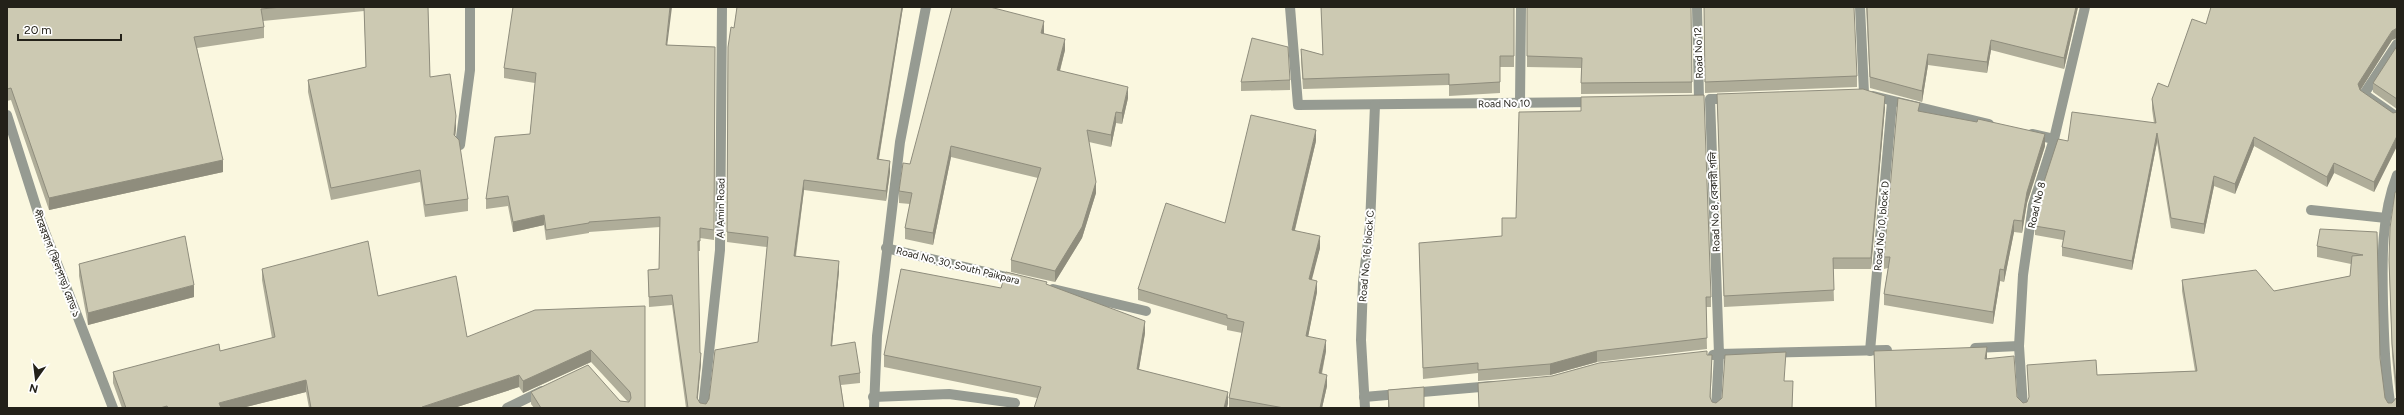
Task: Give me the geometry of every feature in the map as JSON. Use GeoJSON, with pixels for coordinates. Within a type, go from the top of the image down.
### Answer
{"type":"FeatureCollection","features":[{"type":"Feature","properties":{"kind":"street"},"geometry":{"type":"LineString","coordinates":[[460,145],[470,70],[470,7]]}},
{"type":"Feature","properties":{"kind":"street","name":"Al Amin Road"},"geometry":{"type":"LineString","coordinates":[[703,408],[720,250],[722,7]]}},
{"type":"Feature","properties":{"kind":"street","name":"Road No. 30, South Paikpara"},"geometry":{"type":"LineString","coordinates":[[874,408],[873,397],[877,336],[886,248],[900,142],[926,7]]}},
{"type":"Feature","properties":{"kind":"street","name":"Road No 10"},"geometry":{"type":"LineString","coordinates":[[1290,7],[1298,105],[1604,102]]}},
{"type":"Feature","properties":{"kind":"street"},"geometry":{"type":"LineString","coordinates":[[1520,102],[1521,7]]}},
{"type":"Feature","properties":{"kind":"street","name":"Road No 12"},"geometry":{"type":"LineString","coordinates":[[1697,7],[1699,100]]}},
{"type":"Feature","properties":{"kind":"street"},"geometry":{"type":"LineString","coordinates":[[1860,7],[1860,93],[2000,127]]}},
{"type":"Feature","properties":{"kind":"street","name":"Road No 8"},"geometry":{"type":"LineString","coordinates":[[2023,408],[2019,346],[2023,275],[2033,205],[2054,139],[2085,7]]}},
{"type":"Feature","properties":{"kind":"street"},"geometry":{"type":"LineString","coordinates":[[2397,44],[2364,94],[2397,117]]}},
{"type":"Feature","properties":{"kind":"street"},"geometry":{"type":"LineString","coordinates":[[1685,100],[1741,98]]}},
{"type":"Feature","properties":{"kind":"street","name":"Road No 8, বেকারী গলি"},"geometry":{"type":"LineString","coordinates":[[1710,99],[1719,354],[1716,408]]}},
{"type":"Feature","properties":{"kind":"street","name":"Road No 10, block D"},"geometry":{"type":"LineString","coordinates":[[1870,351],[1892,102]]}},
{"type":"Feature","properties":{"kind":"street","name":"Road No. 16, block C"},"geometry":{"type":"LineString","coordinates":[[1364,408],[1361,340],[1363,282],[1370,225],[1375,105]]}},
{"type":"Feature","properties":{"kind":"street","name":"পীরেরবাগ (ঝিলপাড়) রোড ১"},"geometry":{"type":"LineString","coordinates":[[7,115],[41,222],[113,408]]}},
{"type":"Feature","properties":{"kind":"street"},"geometry":{"type":"LineString","coordinates":[[2023,132],[2054,139]]}},
{"type":"Feature","properties":{"kind":"street"},"geometry":{"type":"LineString","coordinates":[[2390,408],[2385,371],[2382,242],[2391,191],[2397,175]]}},
{"type":"Feature","properties":{"kind":"street"},"geometry":{"type":"LineString","coordinates":[[2311,210],[2386,218]]}},
{"type":"Feature","properties":{"kind":"street","name":"Road No. 30, South Paikpara"},"geometry":{"type":"LineString","coordinates":[[886,248],[1031,283]]}},
{"type":"Feature","properties":{"kind":"street"},"geometry":{"type":"LineString","coordinates":[[1046,287],[1146,311]]}},
{"type":"Feature","properties":{"kind":"street"},"geometry":{"type":"LineString","coordinates":[[1964,348],[2019,346]]}},
{"type":"Feature","properties":{"kind":"street"},"geometry":{"type":"LineString","coordinates":[[1704,356],[1719,354],[1894,350]]}},
{"type":"Feature","properties":{"kind":"street"},"geometry":{"type":"LineString","coordinates":[[1364,397],[1504,385]]}},
{"type":"Feature","properties":{"kind":"street"},"geometry":{"type":"LineString","coordinates":[[507,408],[548,388]]}},
{"type":"Feature","properties":{"kind":"street"},"geometry":{"type":"LineString","coordinates":[[873,397],[949,394],[1015,403]]}},
{"type":"Feature","properties":{"kind":"building"},"geometry":{"type":"Polygon","coordinates":[[[7,7],[282,7],[261,9],[264,27],[194,37],[223,160],[49,198],[11,88],[7,89],[7,7]]]}},
{"type":"Feature","properties":{"kind":"building"},"geometry":{"type":"Polygon","coordinates":[[[364,7],[428,7],[430,77],[450,74],[456,116],[454,135],[459,140],[468,199],[425,205],[420,170],[331,188],[308,80],[366,67],[364,7]]]}},
{"type":"Feature","properties":{"kind":"building"},"geometry":{"type":"Polygon","coordinates":[[[513,7],[670,7],[666,45],[715,47],[714,230],[700,228],[700,241],[698,241],[701,353],[697,398],[700,403],[706,404],[709,399],[715,350],[758,342],[768,237],[727,232],[728,47],[731,27],[734,28],[737,7],[902,7],[877,159],[890,161],[886,191],[804,180],[794,256],[839,261],[831,346],[855,342],[860,373],[839,376],[844,408],[688,408],[672,295],[649,297],[648,270],[659,269],[660,217],[589,222],[546,230],[544,215],[513,222],[508,196],[486,199],[495,137],[530,134],[536,73],[504,68],[513,7]]]}},
{"type":"Feature","properties":{"kind":"building"},"geometry":{"type":"Polygon","coordinates":[[[952,7],[990,7],[1044,21],[1041,33],[1065,39],[1057,70],[1128,87],[1122,113],[1116,112],[1111,135],[1087,130],[1096,182],[1082,227],[1055,271],[1011,260],[1041,168],[951,146],[933,233],[905,228],[912,193],[899,191],[903,163],[910,164],[952,7]]]}},
{"type":"Feature","properties":{"kind":"building"},"geometry":{"type":"Polygon","coordinates":[[[1321,7],[1514,7],[1514,56],[1500,56],[1500,82],[1449,85],[1449,74],[1303,79],[1301,49],[1323,55],[1321,7]]]}},
{"type":"Feature","properties":{"kind":"building"},"geometry":{"type":"Polygon","coordinates":[[[1527,7],[1691,7],[1692,82],[1581,83],[1582,58],[1527,56],[1527,7]]]}},
{"type":"Feature","properties":{"kind":"building"},"geometry":{"type":"Polygon","coordinates":[[[1704,7],[1854,7],[1857,76],[1705,82],[1704,7]]]}},
{"type":"Feature","properties":{"kind":"building"},"geometry":{"type":"Polygon","coordinates":[[[1867,7],[2076,7],[2064,58],[1991,40],[1987,62],[1928,54],[1922,91],[1870,77],[1867,7]]]}},
{"type":"Feature","properties":{"kind":"building"},"geometry":{"type":"Polygon","coordinates":[[[2211,7],[2397,7],[2397,28],[2392,31],[2358,84],[2360,90],[2393,113],[2397,112],[2397,136],[2374,182],[2334,163],[2327,177],[2254,137],[2235,184],[2214,176],[2204,224],[2171,218],[2157,133],[2132,261],[2062,247],[2065,231],[2035,226],[2039,197],[2058,139],[2068,141],[2072,112],[2156,123],[2152,99],[2158,83],[2168,87],[2192,19],[2206,24],[2211,7]]]}},
{"type":"Feature","properties":{"kind":"building"},"geometry":{"type":"Polygon","coordinates":[[[1252,38],[1288,47],[1290,80],[1241,82],[1252,38]]]}},
{"type":"Feature","properties":{"kind":"building"},"geometry":{"type":"Polygon","coordinates":[[[2397,46],[2397,99],[2373,83],[2397,46]]]}},
{"type":"Feature","properties":{"kind":"building"},"geometry":{"type":"Polygon","coordinates":[[[1863,89],[1885,96],[1871,258],[1833,258],[1834,290],[1724,296],[1717,94],[1863,89]]]}},
{"type":"Feature","properties":{"kind":"building"},"geometry":{"type":"Polygon","coordinates":[[[1704,95],[1711,297],[1706,297],[1707,338],[1597,351],[1550,364],[1478,370],[1478,363],[1423,368],[1419,243],[1502,236],[1502,218],[1516,218],[1519,112],[1581,111],[1581,97],[1704,95]]]}},
{"type":"Feature","properties":{"kind":"building"},"geometry":{"type":"Polygon","coordinates":[[[1898,98],[1920,103],[1918,111],[1977,122],[1978,119],[2045,134],[2027,192],[2022,221],[2014,220],[2004,270],[2000,269],[1993,312],[1884,294],[1890,257],[1884,257],[1898,98]]]}},
{"type":"Feature","properties":{"kind":"building"},"geometry":{"type":"Polygon","coordinates":[[[1251,115],[1316,130],[1292,230],[1320,236],[1309,279],[1317,281],[1306,336],[1326,340],[1319,373],[1327,375],[1320,408],[1284,408],[1229,398],[1244,322],[1227,318],[1227,315],[1138,289],[1166,203],[1225,223],[1251,115]]]}},
{"type":"Feature","properties":{"kind":"building"},"geometry":{"type":"Polygon","coordinates":[[[2395,192],[2397,192],[2397,392],[2392,344],[2389,260],[2390,228],[2395,192]]]}},
{"type":"Feature","properties":{"kind":"building"},"geometry":{"type":"Polygon","coordinates":[[[2320,229],[2377,232],[2380,358],[2385,398],[2388,403],[2392,403],[2397,397],[2397,408],[1876,408],[1874,351],[1987,347],[1985,359],[2014,356],[2017,397],[2023,403],[2027,402],[2029,397],[2027,365],[2096,360],[2097,375],[2197,371],[2182,280],[2256,270],[2274,291],[2350,276],[2352,256],[2363,255],[2317,246],[2320,229]]]}},
{"type":"Feature","properties":{"kind":"building"},"geometry":{"type":"Polygon","coordinates":[[[185,236],[194,285],[88,313],[79,264],[185,236]]]}},
{"type":"Feature","properties":{"kind":"building"},"geometry":{"type":"Polygon","coordinates":[[[368,241],[378,296],[456,276],[467,337],[535,310],[645,306],[645,408],[541,408],[531,392],[588,365],[620,401],[629,402],[631,398],[630,392],[591,350],[523,381],[519,375],[422,408],[311,408],[306,380],[219,403],[221,408],[168,408],[167,406],[160,408],[126,408],[113,372],[219,344],[220,351],[275,337],[262,269],[368,241]]]}},
{"type":"Feature","properties":{"kind":"building"},"geometry":{"type":"Polygon","coordinates":[[[901,269],[1001,288],[1006,272],[1047,282],[1046,284],[1145,321],[1137,369],[1228,392],[1224,408],[1034,408],[1041,387],[884,355],[901,269]]]}},
{"type":"Feature","properties":{"kind":"building"},"geometry":{"type":"Polygon","coordinates":[[[1707,351],[1707,355],[1712,355],[1710,397],[1712,402],[1716,403],[1722,398],[1725,355],[1786,352],[1784,381],[1793,381],[1792,408],[1479,408],[1478,383],[1552,376],[1599,363],[1707,351]]]}},
{"type":"Feature","properties":{"kind":"building"},"geometry":{"type":"Polygon","coordinates":[[[1424,387],[1424,408],[1389,408],[1388,390],[1424,387]]]}}]}
